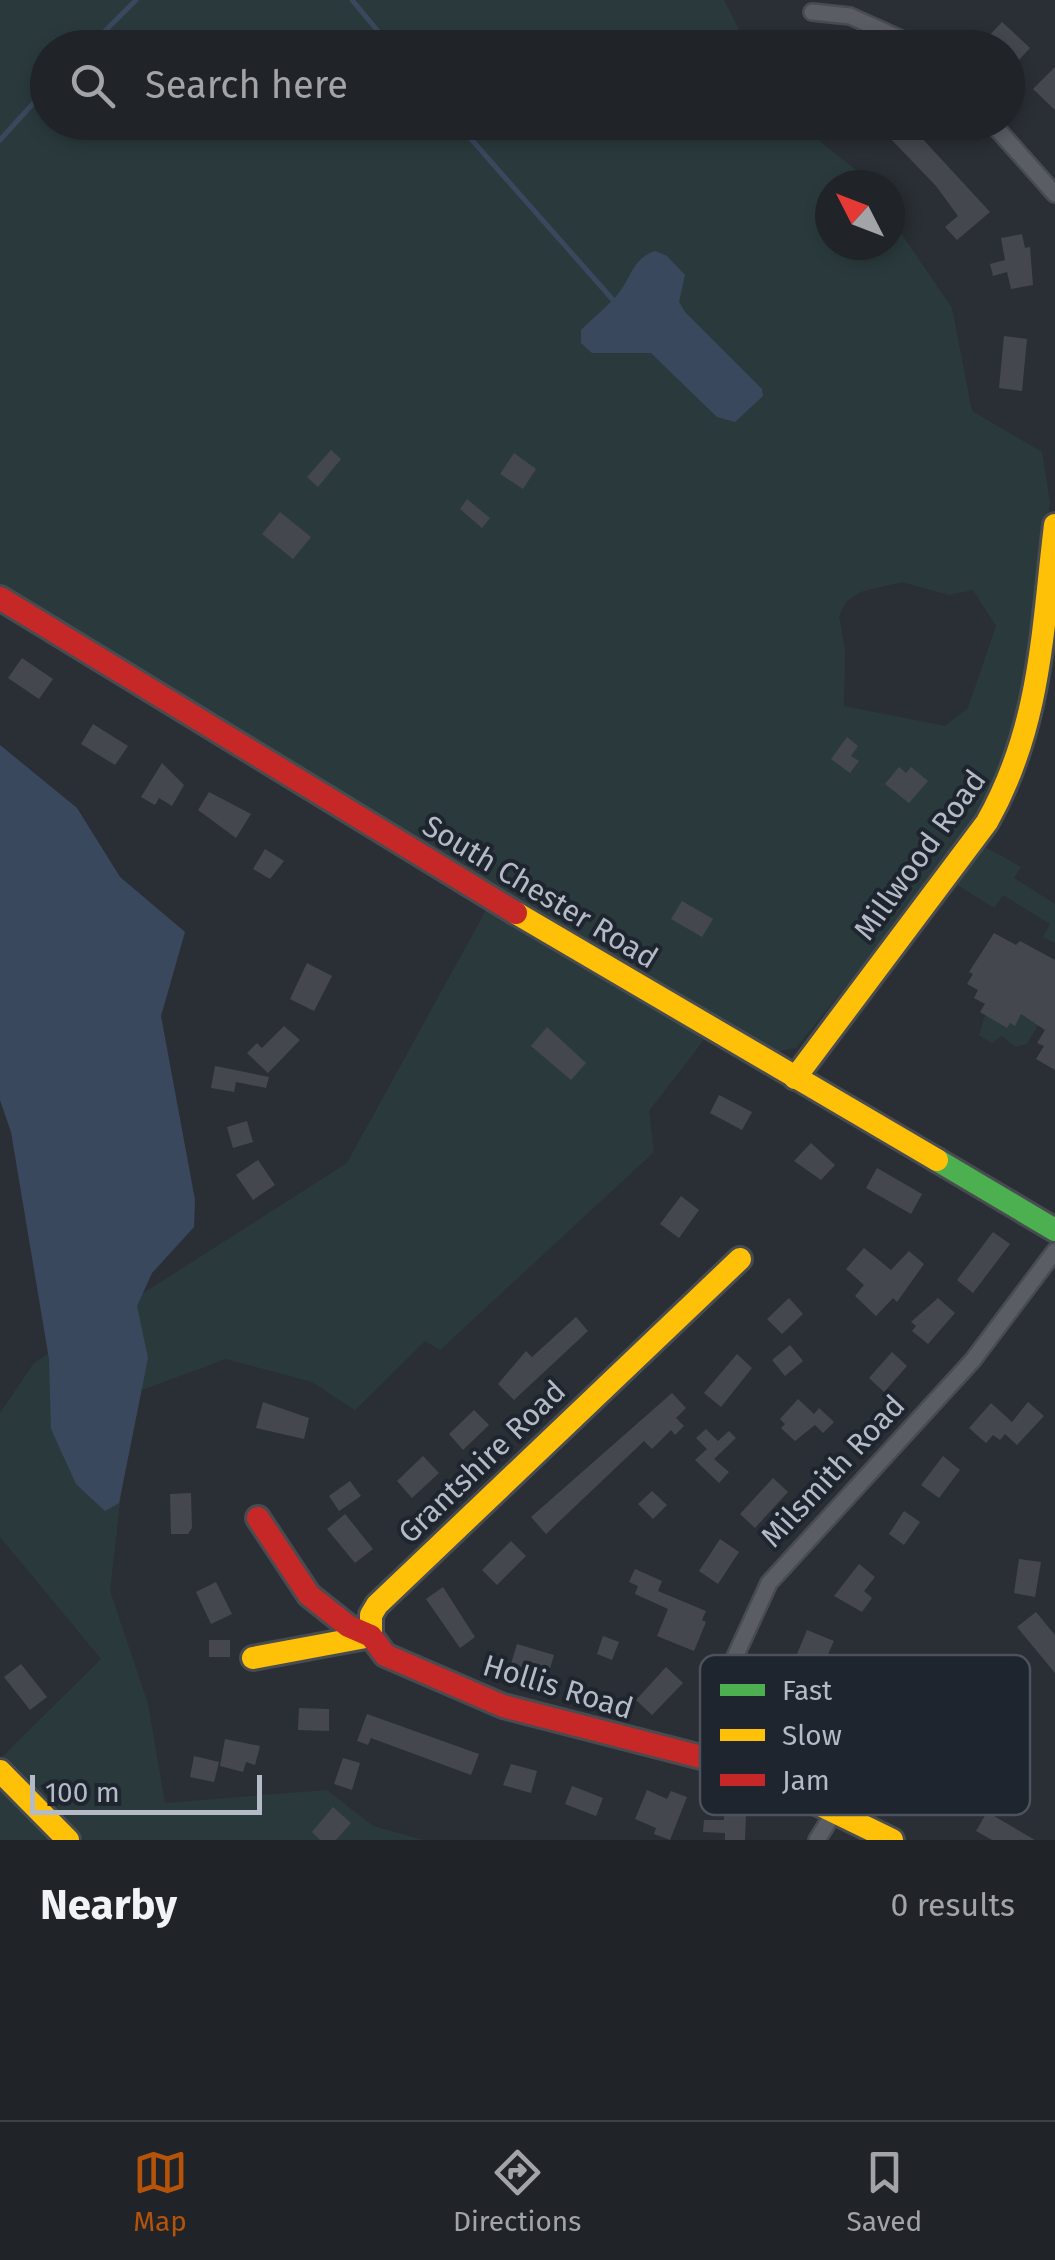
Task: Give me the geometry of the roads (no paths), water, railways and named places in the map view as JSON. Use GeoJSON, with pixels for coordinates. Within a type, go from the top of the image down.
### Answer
{"type":"FeatureCollection","features":[{"type":"Feature","properties":{"kind":"street"},"geometry":{"type":"LineString","coordinates":[[812,12],[850,16],[881,30]]}},
{"type":"Feature","properties":{"kind":"street"},"geometry":{"type":"LineString","coordinates":[[1007,140],[1055,194]]}},
{"type":"Feature","properties":{"kind":"street","name":"Millwood Road"},"geometry":{"type":"LineString","coordinates":[[795,1078],[987,822],[1013,776],[1032,715],[1055,525]]}},
{"type":"Feature","properties":{"kind":"street","name":"South Chester Road"},"geometry":{"type":"LineString","coordinates":[[0,598],[372,828],[1055,1230]]}},
{"type":"Feature","properties":{"kind":"street","name":"Milsmith Road"},"geometry":{"type":"LineString","coordinates":[[737,1655],[769,1583],[973,1360],[1055,1251]]}},
{"type":"Feature","properties":{"kind":"street","name":"Grantshire Road"},"geometry":{"type":"LineString","coordinates":[[371,1636],[371,1615],[377,1605],[740,1259]]}},
{"type":"Feature","properties":{"kind":"street","name":"Hollis Road"},"geometry":{"type":"LineString","coordinates":[[258,1518],[308,1595],[348,1626],[371,1636],[386,1654],[504,1706],[700,1756]]}},
{"type":"Feature","properties":{"kind":"street"},"geometry":{"type":"LineString","coordinates":[[253,1658],[371,1636]]}},
{"type":"Feature","properties":{"kind":"street"},"geometry":{"type":"LineString","coordinates":[[0,1771],[68,1840]]}},
{"type":"Feature","properties":{"kind":"street"},"geometry":{"type":"LineString","coordinates":[[817,1840],[832,1815]]}},
{"type":"Feature","properties":{"kind":"street","name":"Hollis Road"},"geometry":{"type":"LineString","coordinates":[[844,1815],[892,1840]]}},
{"type":"Feature","properties":{"kind":"water"},"geometry":{"type":"Polygon","coordinates":[[[655,251],[667,256],[685,275],[679,302],[685,312],[762,389],[763,396],[735,422],[717,417],[651,353],[592,353],[581,343],[581,330],[618,294],[641,259],[655,251]]]}},
{"type":"Feature","properties":{"kind":"water"},"geometry":{"type":"Polygon","coordinates":[[[0,745],[77,808],[120,877],[185,932],[161,1016],[195,1200],[194,1227],[152,1273],[137,1306],[148,1358],[119,1503],[105,1511],[76,1484],[51,1429],[49,1359],[11,1132],[0,1100],[0,745]]]}},
{"type":"Feature","properties":{"kind":"waterway"},"geometry":{"type":"LineString","coordinates":[[106,30],[136,0]]}},
{"type":"Feature","properties":{"kind":"waterway"},"geometry":{"type":"LineString","coordinates":[[352,0],[377,30]]}},
{"type":"Feature","properties":{"kind":"waterway"},"geometry":{"type":"LineString","coordinates":[[0,140],[30,107]]}},
{"type":"Feature","properties":{"kind":"waterway"},"geometry":{"type":"LineString","coordinates":[[472,140],[613,300]]}}]}
